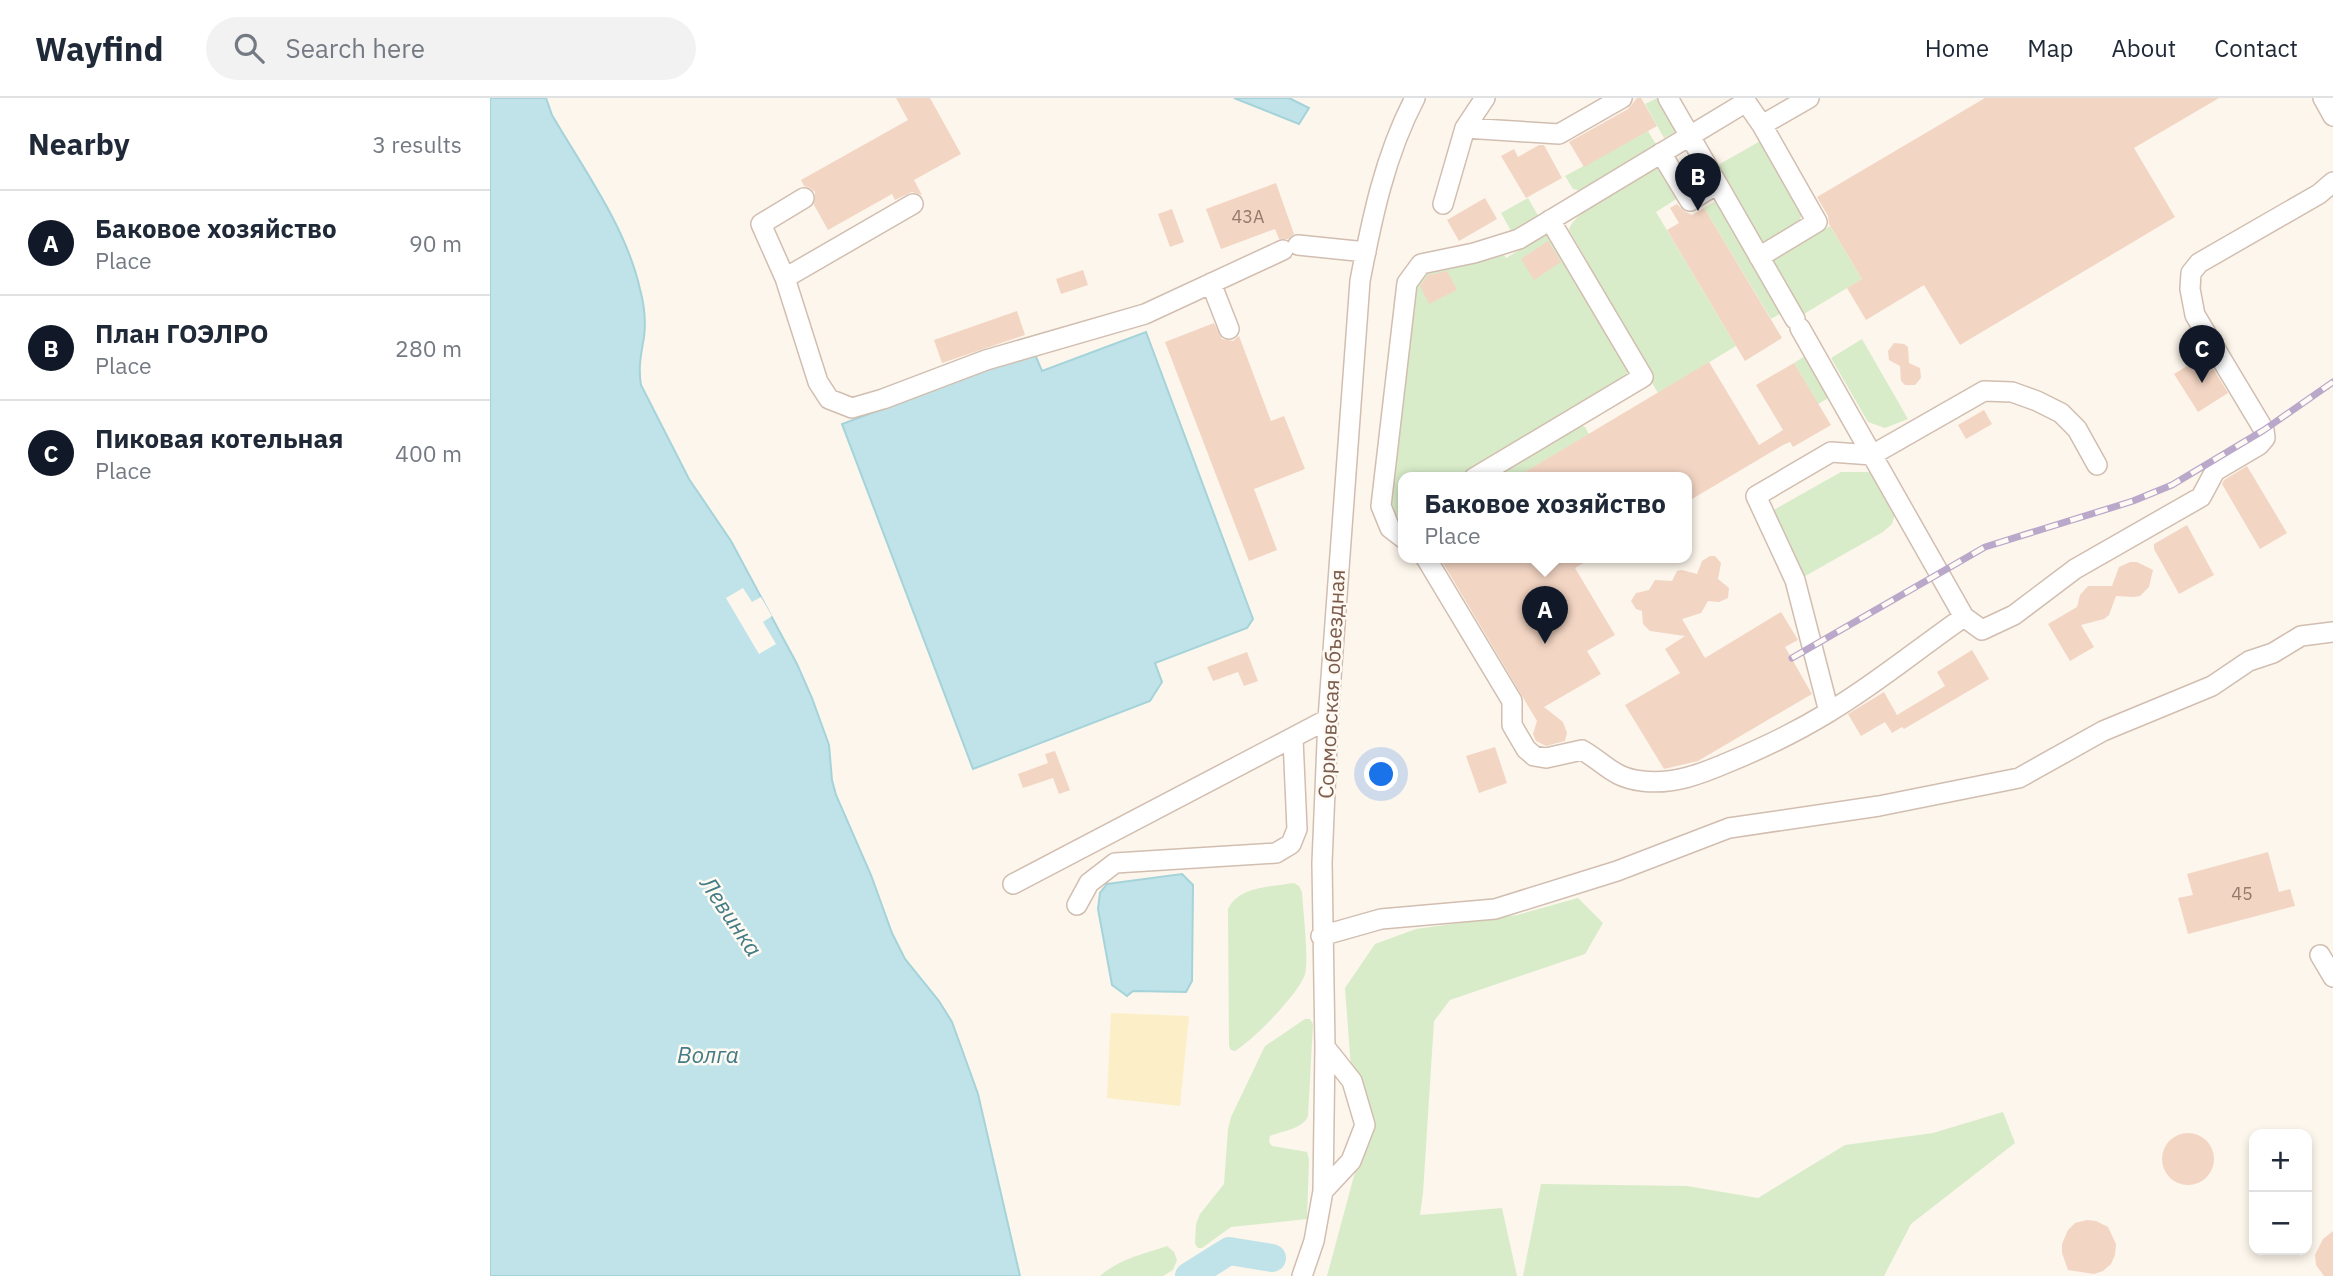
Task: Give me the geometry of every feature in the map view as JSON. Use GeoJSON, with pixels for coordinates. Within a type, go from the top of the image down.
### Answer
{"type":"FeatureCollection","features":[{"type":"Feature","properties":{"kind":"street","name":"Сормовская объездная"},"geometry":{"type":"LineString","coordinates":[[1302,1276],[1314,1241],[1324,1191],[1322,863],[1328,719],[1359,295],[1371,222],[1404,119],[1415,98]]}},
{"type":"Feature","properties":{"kind":"street"},"geometry":{"type":"LineString","coordinates":[[1443,204],[1465,128],[1485,98]]}},
{"type":"Feature","properties":{"kind":"street"},"geometry":{"type":"LineString","coordinates":[[1465,128],[1559,134],[1622,98]]}},
{"type":"Feature","properties":{"kind":"street"},"geometry":{"type":"LineString","coordinates":[[1668,98],[1964,617],[1982,630],[2014,615],[2075,569],[2201,497],[2215,471],[2259,445],[2265,438],[2264,430],[2195,315],[2190,289],[2191,273],[2199,263],[2319,194],[2333,182]]}},
{"type":"Feature","properties":{"kind":"street"},"geometry":{"type":"LineString","coordinates":[[1762,125],[1810,98]]}},
{"type":"Feature","properties":{"kind":"street"},"geometry":{"type":"LineString","coordinates":[[2323,98],[2333,116]]}},
{"type":"Feature","properties":{"kind":"street"},"geometry":{"type":"LineString","coordinates":[[1398,527],[1381,506],[1407,284],[1421,264],[1474,253],[1519,239],[1746,102],[1817,222],[1759,257]]}},
{"type":"Feature","properties":{"kind":"street"},"geometry":{"type":"LineString","coordinates":[[1661,153],[1690,201],[1717,184]]}},
{"type":"Feature","properties":{"kind":"street"},"geometry":{"type":"LineString","coordinates":[[804,198],[761,224],[786,278],[818,382],[829,399],[852,408],[986,360],[1144,314],[1291,248],[1366,252]]}},
{"type":"Feature","properties":{"kind":"street"},"geometry":{"type":"LineString","coordinates":[[786,278],[913,204]]}},
{"type":"Feature","properties":{"kind":"street"},"geometry":{"type":"LineString","coordinates":[[1485,472],[1643,377],[1550,220]]}},
{"type":"Feature","properties":{"kind":"street"},"geometry":{"type":"LineString","coordinates":[[1211,283],[1229,329]]}},
{"type":"Feature","properties":{"kind":"street"},"geometry":{"type":"LineString","coordinates":[[1829,712],[1795,580],[1756,496],[1831,452],[1872,455],[1984,390],[2012,393],[2061,413],[2077,429],[2098,465]]}},
{"type":"Feature","properties":{"kind":"street"},"geometry":{"type":"LineString","coordinates":[[1429,563],[1511,701],[1512,725],[1526,749],[1534,756],[1546,758],[1582,750],[1614,774],[1641,781],[1667,782],[1697,775],[1749,754],[1829,712],[1964,617]]}},
{"type":"Feature","properties":{"kind":"street"},"geometry":{"type":"LineString","coordinates":[[1321,936],[1381,919],[1495,909],[1617,872],[1729,828],[1879,806],[2019,778],[2103,731],[2212,686],[2249,661],[2273,653],[2301,636],[2333,632]]}},
{"type":"Feature","properties":{"kind":"street"},"geometry":{"type":"LineString","coordinates":[[1013,884],[1328,719]]}},
{"type":"Feature","properties":{"kind":"street"},"geometry":{"type":"LineString","coordinates":[[1077,905],[1089,883],[1115,863],[1276,853],[1291,844],[1297,830],[1293,738]]}},
{"type":"Feature","properties":{"kind":"street"},"geometry":{"type":"LineString","coordinates":[[2320,955],[2333,977]]}},
{"type":"Feature","properties":{"kind":"street"},"geometry":{"type":"LineString","coordinates":[[1324,1191],[1351,1161],[1365,1125],[1352,1081],[1325,1047]]}},
{"type":"Feature","properties":{"kind":"green space"},"geometry":{"type":"Polygon","coordinates":[[[1661,98],[1675,124],[1675,132],[1664,138],[1645,104],[1661,98]]]}},
{"type":"Feature","properties":{"kind":"green space"},"geometry":{"type":"Polygon","coordinates":[[[1648,131],[1658,148],[1585,192],[1573,189],[1565,176],[1648,131]]]}},
{"type":"Feature","properties":{"kind":"green space"},"geometry":{"type":"Polygon","coordinates":[[[1764,139],[1804,208],[1797,228],[1764,246],[1718,165],[1764,139]]]}},
{"type":"Feature","properties":{"kind":"green space"},"geometry":{"type":"Polygon","coordinates":[[[1661,163],[1681,196],[1656,212],[1736,346],[1658,393],[1582,265],[1587,261],[1569,230],[1583,212],[1595,203],[1661,163]]]}},
{"type":"Feature","properties":{"kind":"green space"},"geometry":{"type":"Polygon","coordinates":[[[1528,198],[1540,219],[1511,231],[1501,213],[1528,198]]]}},
{"type":"Feature","properties":{"kind":"green space"},"geometry":{"type":"Polygon","coordinates":[[[1719,199],[1783,312],[1771,319],[1704,208],[1719,199]]]}},
{"type":"Feature","properties":{"kind":"green space"},"geometry":{"type":"Polygon","coordinates":[[[1830,226],[1862,279],[1804,314],[1773,260],[1830,226]]]}},
{"type":"Feature","properties":{"kind":"green space"},"geometry":{"type":"Polygon","coordinates":[[[1550,232],[1572,269],[1569,272],[1628,371],[1625,383],[1476,472],[1398,472],[1398,516],[1391,513],[1387,504],[1411,291],[1422,268],[1471,257],[1484,261],[1501,250],[1506,258],[1550,232]]]}},
{"type":"Feature","properties":{"kind":"green space"},"geometry":{"type":"Polygon","coordinates":[[[1862,339],[1908,419],[1885,428],[1868,422],[1831,358],[1862,339]]]}},
{"type":"Feature","properties":{"kind":"green space"},"geometry":{"type":"Polygon","coordinates":[[[1808,354],[1832,396],[1818,404],[1794,363],[1808,354]]]}},
{"type":"Feature","properties":{"kind":"green space"},"geometry":{"type":"Polygon","coordinates":[[[1575,422],[1585,427],[1589,434],[1525,472],[1492,472],[1575,422]]]}},
{"type":"Feature","properties":{"kind":"green space"},"geometry":{"type":"Polygon","coordinates":[[[1841,472],[1874,472],[1896,511],[1892,524],[1883,532],[1800,579],[1772,511],[1841,472]]]}},
{"type":"Feature","properties":{"kind":"green space"},"geometry":{"type":"Polygon","coordinates":[[[1294,883],[1302,892],[1305,974],[1294,993],[1274,1016],[1243,1045],[1235,1051],[1231,1050],[1228,909],[1233,901],[1247,892],[1294,883]]]}},
{"type":"Feature","properties":{"kind":"green space"},"geometry":{"type":"Polygon","coordinates":[[[1578,898],[1603,923],[1585,954],[1450,1000],[1434,1021],[1420,1215],[1502,1208],[1517,1276],[1327,1276],[1358,1161],[1345,988],[1375,944],[1416,929],[1517,915],[1578,898]]]}},
{"type":"Feature","properties":{"kind":"green space"},"geometry":{"type":"Polygon","coordinates":[[[1305,1019],[1310,1019],[1313,1024],[1308,1116],[1297,1127],[1270,1136],[1269,1142],[1272,1146],[1307,1152],[1307,1219],[1231,1227],[1202,1248],[1198,1248],[1195,1244],[1196,1224],[1200,1214],[1224,1184],[1231,1117],[1265,1046],[1305,1019]]]}},
{"type":"Feature","properties":{"kind":"green space"},"geometry":{"type":"Polygon","coordinates":[[[2003,1112],[2015,1143],[1911,1224],[1884,1276],[1523,1276],[1541,1184],[1687,1186],[1758,1198],[1845,1145],[1933,1133],[2003,1112]]]}},
{"type":"Feature","properties":{"kind":"green space"},"geometry":{"type":"Polygon","coordinates":[[[1167,1246],[1174,1252],[1177,1260],[1173,1270],[1163,1276],[1100,1276],[1123,1261],[1167,1246]]]}},
{"type":"Feature","properties":{"kind":"sand"},"geometry":{"type":"Polygon","coordinates":[[[1111,1013],[1189,1016],[1180,1106],[1107,1098],[1111,1013]]]}},
{"type":"Feature","properties":{"kind":"water","name":"Волга"},"geometry":{"type":"Polygon","coordinates":[[[490,98],[546,98],[552,115],[603,199],[625,243],[644,307],[641,385],[689,479],[731,541],[797,664],[829,745],[836,795],[871,875],[892,933],[905,959],[939,1001],[952,1022],[978,1094],[1020,1276],[490,1276],[490,98]]]}},
{"type":"Feature","properties":{"kind":"water"},"geometry":{"type":"Polygon","coordinates":[[[1234,98],[1289,98],[1309,108],[1299,124],[1234,98]]]}},
{"type":"Feature","properties":{"kind":"water"},"geometry":{"type":"Polygon","coordinates":[[[1146,332],[1253,619],[1247,628],[1155,663],[1162,682],[1150,701],[973,769],[842,424],[1034,352],[1042,371],[1146,332]]]}},
{"type":"Feature","properties":{"kind":"water"},"geometry":{"type":"Polygon","coordinates":[[[1182,874],[1193,885],[1192,981],[1186,992],[1133,991],[1127,996],[1112,985],[1098,909],[1100,893],[1107,884],[1182,874]]]}},
{"type":"Feature","properties":{"kind":"pier"},"geometry":{"type":"Polygon","coordinates":[[[743,588],[752,602],[761,597],[772,616],[763,622],[776,644],[759,654],[726,598],[743,588]]]}},
{"type":"Feature","properties":{"kind":"building"},"geometry":{"type":"Polygon","coordinates":[[[896,98],[930,98],[961,154],[914,180],[922,195],[912,192],[895,200],[892,194],[828,230],[814,205],[815,192],[804,186],[801,180],[908,120],[896,98]]]}},
{"type":"Feature","properties":{"kind":"building"},"geometry":{"type":"Polygon","coordinates":[[[1637,98],[1641,98],[1657,126],[1584,167],[1569,142],[1628,109],[1637,98]]]}},
{"type":"Feature","properties":{"kind":"building"},"geometry":{"type":"Polygon","coordinates":[[[1985,98],[2219,98],[2134,148],[2175,217],[1960,345],[1924,285],[1866,320],[1847,288],[1862,279],[1829,224],[1828,216],[1817,197],[1985,98]]]}},
{"type":"Feature","properties":{"kind":"building"},"geometry":{"type":"Polygon","coordinates":[[[1544,145],[1562,178],[1526,198],[1501,156],[1514,149],[1518,157],[1544,145]]]}},
{"type":"Feature","properties":{"kind":"building"},"geometry":{"type":"Polygon","coordinates":[[[1276,183],[1294,234],[1288,239],[1279,239],[1275,229],[1221,249],[1206,209],[1276,183]]]}},
{"type":"Feature","properties":{"kind":"building"},"geometry":{"type":"Polygon","coordinates":[[[1485,198],[1497,219],[1459,241],[1447,220],[1485,198]]]}},
{"type":"Feature","properties":{"kind":"building"},"geometry":{"type":"Polygon","coordinates":[[[1677,204],[1692,215],[1704,208],[1782,338],[1745,361],[1667,230],[1679,223],[1670,208],[1677,204]]]}},
{"type":"Feature","properties":{"kind":"building"},"geometry":{"type":"Polygon","coordinates":[[[1172,209],[1184,242],[1170,247],[1158,214],[1172,209]]]}},
{"type":"Feature","properties":{"kind":"building"},"geometry":{"type":"Polygon","coordinates":[[[1548,241],[1561,262],[1534,280],[1521,259],[1548,241]]]}},
{"type":"Feature","properties":{"kind":"building"},"geometry":{"type":"Polygon","coordinates":[[[1083,270],[1088,285],[1061,294],[1056,279],[1083,270]]]}},
{"type":"Feature","properties":{"kind":"building"},"geometry":{"type":"Polygon","coordinates":[[[1447,271],[1457,290],[1429,304],[1420,286],[1428,275],[1447,271]]]}},
{"type":"Feature","properties":{"kind":"building"},"geometry":{"type":"Polygon","coordinates":[[[1017,311],[1025,335],[942,363],[934,340],[1017,311]]]}},
{"type":"Feature","properties":{"kind":"building"},"geometry":{"type":"Polygon","coordinates":[[[1214,323],[1222,339],[1233,341],[1239,336],[1271,421],[1284,416],[1305,469],[1254,489],[1277,550],[1249,561],[1165,342],[1214,323]]]}},
{"type":"Feature","properties":{"kind":"building"},"geometry":{"type":"Polygon","coordinates":[[[1894,343],[1908,347],[1909,363],[1920,368],[1921,378],[1915,385],[1905,385],[1901,381],[1900,366],[1889,360],[1888,351],[1894,343]]]}},
{"type":"Feature","properties":{"kind":"building"},"geometry":{"type":"Polygon","coordinates":[[[2205,355],[2228,393],[2198,412],[2174,374],[2205,355]]]}},
{"type":"Feature","properties":{"kind":"building"},"geometry":{"type":"Polygon","coordinates":[[[1709,362],[1759,445],[1783,430],[1756,385],[1794,363],[1831,425],[1793,447],[1790,442],[1783,445],[1692,499],[1692,472],[1525,472],[1709,362]]]}},
{"type":"Feature","properties":{"kind":"building"},"geometry":{"type":"Polygon","coordinates":[[[1984,410],[1992,424],[1966,439],[1958,425],[1984,410]]]}},
{"type":"Feature","properties":{"kind":"building"},"geometry":{"type":"Polygon","coordinates":[[[2247,466],[2287,533],[2260,549],[2222,484],[2247,466]]]}},
{"type":"Feature","properties":{"kind":"building"},"geometry":{"type":"Polygon","coordinates":[[[2187,525],[2214,575],[2179,594],[2154,549],[2154,544],[2187,525]]]}},
{"type":"Feature","properties":{"kind":"building"},"geometry":{"type":"Polygon","coordinates":[[[1715,556],[1721,563],[1718,579],[1729,588],[1728,598],[1719,602],[1708,601],[1701,613],[1682,619],[1705,658],[1781,612],[1798,640],[1785,647],[1812,694],[1698,761],[1664,769],[1625,705],[1680,673],[1665,649],[1685,636],[1650,631],[1643,624],[1642,611],[1636,609],[1631,601],[1636,593],[1649,590],[1655,580],[1672,581],[1677,571],[1697,574],[1702,561],[1715,556]]]}},
{"type":"Feature","properties":{"kind":"building"},"geometry":{"type":"Polygon","coordinates":[[[2137,562],[2153,570],[2149,587],[2140,596],[2116,596],[2109,615],[2081,625],[2094,647],[2070,661],[2048,624],[2077,607],[2080,595],[2088,586],[2112,586],[2119,567],[2137,562]]]}},
{"type":"Feature","properties":{"kind":"building"},"geometry":{"type":"Polygon","coordinates":[[[1443,563],[1584,563],[1575,568],[1615,635],[1587,651],[1601,674],[1544,707],[1563,722],[1567,733],[1565,741],[1546,746],[1536,741],[1533,734],[1537,721],[1443,563]]]}},
{"type":"Feature","properties":{"kind":"building"},"geometry":{"type":"Polygon","coordinates":[[[1972,650],[1989,679],[1904,729],[1902,727],[1892,733],[1885,722],[1861,736],[1848,714],[1884,692],[1897,715],[1945,686],[1937,672],[1972,650]]]}},
{"type":"Feature","properties":{"kind":"building"},"geometry":{"type":"Polygon","coordinates":[[[1247,652],[1258,681],[1244,686],[1238,672],[1213,681],[1207,667],[1247,652]]]}},
{"type":"Feature","properties":{"kind":"building"},"geometry":{"type":"Polygon","coordinates":[[[1495,747],[1507,783],[1479,793],[1466,756],[1495,747]]]}},
{"type":"Feature","properties":{"kind":"building"},"geometry":{"type":"Polygon","coordinates":[[[1055,751],[1070,790],[1059,794],[1053,778],[1023,788],[1018,774],[1048,763],[1045,754],[1055,751]]]}},
{"type":"Feature","properties":{"kind":"building"},"geometry":{"type":"Polygon","coordinates":[[[2268,852],[2279,892],[2290,889],[2295,906],[2188,934],[2178,898],[2193,895],[2187,874],[2268,852]]]}},
{"type":"Feature","properties":{"kind":"building"},"geometry":{"type":"Polygon","coordinates":[[[2188,1133],[2207,1140],[2214,1159],[2207,1178],[2188,1185],[2169,1178],[2162,1159],[2169,1140],[2188,1133]]]}},
{"type":"Feature","properties":{"kind":"building"},"geometry":{"type":"Polygon","coordinates":[[[2087,1220],[2108,1227],[2116,1244],[2111,1264],[2094,1274],[2068,1270],[2062,1253],[2062,1244],[2068,1230],[2075,1223],[2087,1220]]]}},
{"type":"Feature","properties":{"kind":"building"},"geometry":{"type":"Polygon","coordinates":[[[2333,1231],[2333,1276],[2324,1276],[2316,1265],[2315,1255],[2323,1239],[2333,1231]]]}},
{"type":"Feature","properties":{"kind":"waterway","name":"Левинка"},"geometry":{"type":"LineString","coordinates":[[1189,1276],[1229,1251],[1272,1258]]}},
{"type":"Feature","properties":{"kind":"railway"},"geometry":{"type":"LineString","coordinates":[[1792,658],[1985,547],[2133,501],[2172,485],[2264,430],[2333,382]]}},
{"type":"Feature","properties":{"kind":"place","name":"План ГОЭЛРО"},"geometry":{"type":"Point","coordinates":[1698,211]}},
{"type":"Feature","properties":{"kind":"place","name":"Пиковая котельная"},"geometry":{"type":"Point","coordinates":[2202,383]}},
{"type":"Feature","properties":{"kind":"place","name":"Баковое хозяйство"},"geometry":{"type":"Point","coordinates":[1545,644]}}]}
